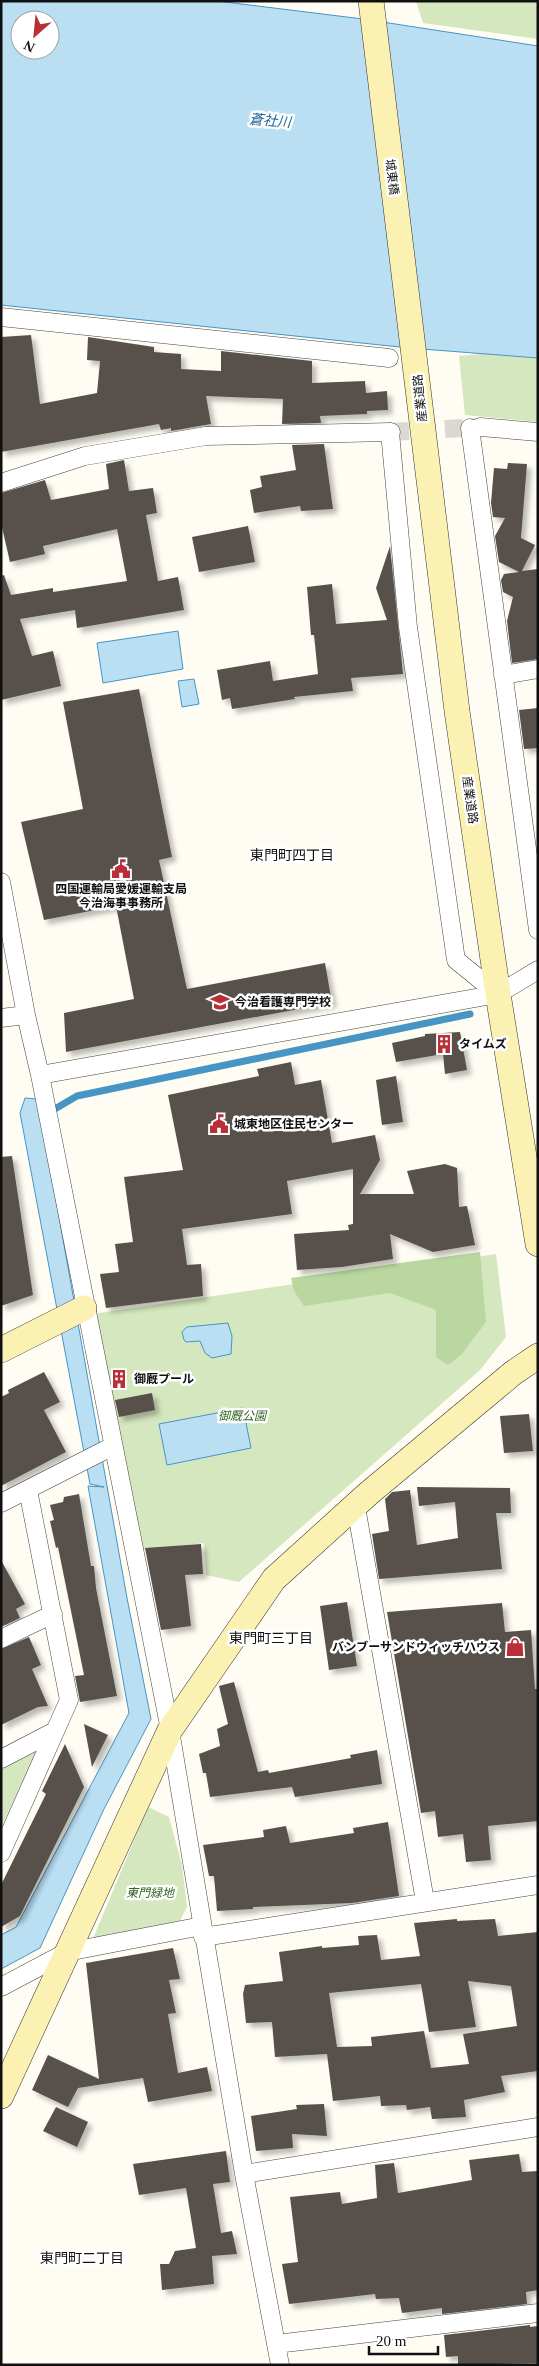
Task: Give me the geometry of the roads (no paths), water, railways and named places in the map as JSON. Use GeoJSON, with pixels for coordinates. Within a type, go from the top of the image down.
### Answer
{"type":"FeatureCollection","features":[{"type":"Feature","properties":{"kind":"street","name":"城東橋"},"geometry":{"type":"LineString","coordinates":[[371,1],[415,353]]}},
{"type":"Feature","properties":{"kind":"street"},"geometry":{"type":"LineString","coordinates":[[1,317],[389,358]]}},
{"type":"Feature","properties":{"kind":"street","name":"産業道路"},"geometry":{"type":"LineString","coordinates":[[415,353],[457,711],[498,994],[538,1244]]}},
{"type":"Feature","properties":{"kind":"street"},"geometry":{"type":"LineString","coordinates":[[538,432],[475,427],[503,675],[538,930]]}},
{"type":"Feature","properties":{"kind":"street"},"geometry":{"type":"LineString","coordinates":[[1,484],[85,456],[206,436],[390,432],[408,627],[456,960],[498,994]]}},
{"type":"Feature","properties":{"kind":"street"},"geometry":{"type":"LineString","coordinates":[[503,675],[538,670]]}},
{"type":"Feature","properties":{"kind":"street"},"geometry":{"type":"LineString","coordinates":[[1,882],[84,1308],[170,1730],[244,2174],[280,2365]]}},
{"type":"Feature","properties":{"kind":"street"},"geometry":{"type":"LineString","coordinates":[[40,1075],[498,994],[538,970]]}},
{"type":"Feature","properties":{"kind":"street"},"geometry":{"type":"LineString","coordinates":[[1,1018],[26,1015]]}},
{"type":"Feature","properties":{"kind":"street"},"geometry":{"type":"LineString","coordinates":[[1,1350],[84,1308]]}},
{"type":"Feature","properties":{"kind":"street"},"geometry":{"type":"LineString","coordinates":[[1,2096],[170,1730],[274,1579],[356,1507],[369,1493],[469,1410],[538,1356]]}},
{"type":"Feature","properties":{"kind":"street"},"geometry":{"type":"LineString","coordinates":[[1,1503],[112,1446]]}},
{"type":"Feature","properties":{"kind":"street"},"geometry":{"type":"LineString","coordinates":[[1,1853],[69,1700],[28,1490]]}},
{"type":"Feature","properties":{"kind":"street"},"geometry":{"type":"LineString","coordinates":[[356,1507],[425,1901]]}},
{"type":"Feature","properties":{"kind":"street"},"geometry":{"type":"LineString","coordinates":[[1,1639],[53,1614]]}},
{"type":"Feature","properties":{"kind":"street"},"geometry":{"type":"LineString","coordinates":[[1,1759],[55,1732]]}},
{"type":"Feature","properties":{"kind":"street"},"geometry":{"type":"LineString","coordinates":[[1,1987],[67,1952],[202,1931],[538,1885]]}},
{"type":"Feature","properties":{"kind":"street"},"geometry":{"type":"LineString","coordinates":[[244,2174],[538,2127]]}},
{"type":"Feature","properties":{"kind":"street"},"geometry":{"type":"LineString","coordinates":[[276,2344],[538,2314]]}},
{"type":"Feature","properties":{"kind":"water","name":"蒼社川"},"geometry":{"type":"Polygon","coordinates":[[[1,1],[217,1],[363,19],[538,46],[538,358],[409,348],[1,305],[1,1]]]}},
{"type":"Feature","properties":{"kind":"water"},"geometry":{"type":"Polygon","coordinates":[[[178,631],[183,669],[103,683],[97,643],[178,631]]]}},
{"type":"Feature","properties":{"kind":"water"},"geometry":{"type":"Polygon","coordinates":[[[194,679],[199,704],[182,707],[178,681],[194,679]]]}},
{"type":"Feature","properties":{"kind":"water"},"geometry":{"type":"Polygon","coordinates":[[[25,1098],[38,1099],[127,1598],[151,1719],[104,1809],[40,1948],[1,1969],[1,1935],[16,1927],[129,1713],[88,1486],[104,1487],[90,1484],[20,1113],[25,1098]]]}},
{"type":"Feature","properties":{"kind":"water"},"geometry":{"type":"Polygon","coordinates":[[[228,1323],[232,1336],[231,1354],[212,1358],[205,1353],[200,1341],[186,1342],[184,1340],[182,1332],[187,1327],[228,1323]]]}},
{"type":"Feature","properties":{"kind":"water"},"geometry":{"type":"Polygon","coordinates":[[[243,1408],[251,1448],[167,1465],[159,1424],[243,1408]]]}},
{"type":"Feature","properties":{"kind":"waterway"},"geometry":{"type":"LineString","coordinates":[[48,1113],[77,1096],[470,1014]]}},
{"type":"Feature","properties":{"kind":"tunnel"},"geometry":{"type":"LineString","coordinates":[[391,432],[480,427]]}},
{"type":"Feature","properties":{"kind":"place","name":"四国運輸局愛媛運輸支局 今治海事事務所"},"geometry":{"type":"Point","coordinates":[121,869]}},
{"type":"Feature","properties":{"kind":"place","name":"今治看護専門学校"},"geometry":{"type":"Point","coordinates":[220,1002]}},
{"type":"Feature","properties":{"kind":"place","name":"タイムズ"},"geometry":{"type":"Point","coordinates":[444,1044]}},
{"type":"Feature","properties":{"kind":"place","name":"城東地区住民センター"},"geometry":{"type":"Point","coordinates":[219,1124]}},
{"type":"Feature","properties":{"kind":"place","name":"御厩プール"},"geometry":{"type":"Point","coordinates":[119,1379]}},
{"type":"Feature","properties":{"kind":"place","name":"バンブーサンドウィッチハウス"},"geometry":{"type":"Point","coordinates":[515,1647]}},
{"type":"Feature","properties":{"kind":"district","name":"東門町四丁目"},"geometry":{"type":"Point","coordinates":[292,855]}},
{"type":"Feature","properties":{"kind":"district","name":"東門町三丁目"},"geometry":{"type":"Point","coordinates":[271,1638]}},
{"type":"Feature","properties":{"kind":"district","name":"東門町二丁目"},"geometry":{"type":"Point","coordinates":[82,2258]}},
{"type":"Feature","properties":{"kind":"park label","name":"御厩公園"},"geometry":{"type":"Point","coordinates":[242,1416]}},
{"type":"Feature","properties":{"kind":"park label","name":"東門緑地"},"geometry":{"type":"Point","coordinates":[150,1893]}}]}
